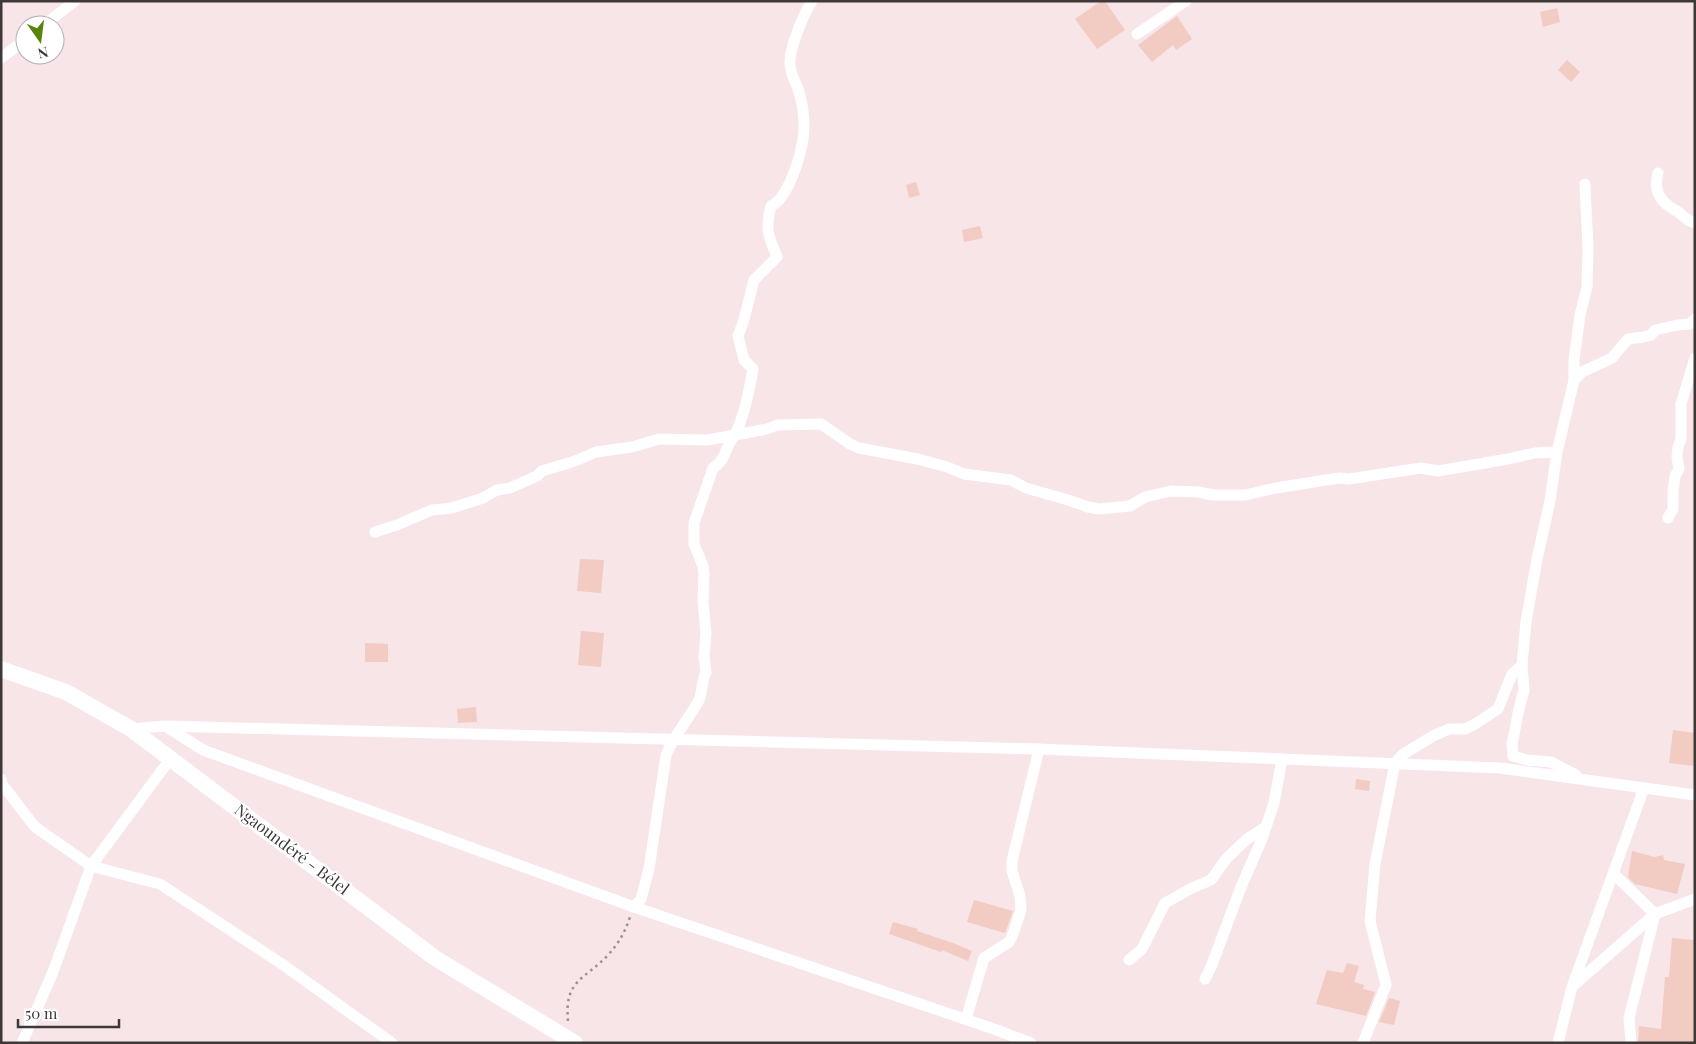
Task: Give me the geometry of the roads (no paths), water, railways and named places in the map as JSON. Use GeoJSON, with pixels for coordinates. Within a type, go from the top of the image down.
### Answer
{"type":"FeatureCollection","features":[{"type":"Feature","properties":{"kind":"main road","name":"Ngaoundéré - Bélel"},"geometry":{"type":"LineString","coordinates":[[1,669],[66,692],[131,729],[435,958],[572,1041]]}},
{"type":"Feature","properties":{"kind":"street"},"geometry":{"type":"LineString","coordinates":[[57,15],[75,1]]}},
{"type":"Feature","properties":{"kind":"street"},"geometry":{"type":"LineString","coordinates":[[634,907],[641,899],[650,869],[664,766],[673,740],[692,713],[699,699],[702,678],[706,673],[704,656],[706,634],[703,601],[704,574],[703,566],[694,544],[694,523],[713,468],[720,464],[735,435],[750,394],[753,369],[744,360],[738,336],[744,323],[754,280],[777,257],[766,223],[771,206],[780,200],[794,172],[802,143],[803,113],[799,92],[792,77],[790,61],[804,13],[812,1]]}},
{"type":"Feature","properties":{"kind":"street"},"geometry":{"type":"LineString","coordinates":[[1136,34],[1186,1]]}},
{"type":"Feature","properties":{"kind":"street"},"geometry":{"type":"LineString","coordinates":[[1,58],[15,48]]}},
{"type":"Feature","properties":{"kind":"street"},"geometry":{"type":"LineString","coordinates":[[1658,174],[1656,186],[1660,198],[1670,209],[1675,210],[1687,221],[1695,223]]}},
{"type":"Feature","properties":{"kind":"street"},"geometry":{"type":"LineString","coordinates":[[1585,184],[1588,249],[1587,287],[1580,315],[1574,360],[1574,380],[1557,452],[1550,501],[1528,614],[1522,666],[1524,690],[1518,709],[1512,744],[1513,756],[1527,760],[1551,762],[1585,780]]}},
{"type":"Feature","properties":{"kind":"street"},"geometry":{"type":"LineString","coordinates":[[1574,380],[1582,372],[1612,358],[1628,339],[1651,335],[1655,330],[1690,324],[1695,319]]}},
{"type":"Feature","properties":{"kind":"street"},"geometry":{"type":"LineString","coordinates":[[1668,518],[1673,509],[1673,491],[1679,469],[1677,457],[1681,439],[1681,404],[1695,358]]}},
{"type":"Feature","properties":{"kind":"street"},"geometry":{"type":"LineString","coordinates":[[375,532],[432,510],[452,508],[483,498],[498,490],[510,488],[537,476],[542,471],[596,452],[632,447],[660,439],[707,440],[767,429],[777,425],[820,424],[859,448],[918,459],[964,474],[1011,480],[1026,488],[1088,508],[1099,509],[1130,506],[1145,497],[1170,491],[1199,492],[1213,495],[1246,495],[1339,478],[1349,479],[1421,468],[1438,471],[1508,459],[1535,452],[1557,452]]}},
{"type":"Feature","properties":{"kind":"street"},"geometry":{"type":"LineString","coordinates":[[1363,1043],[1386,985],[1370,921],[1375,864],[1395,763],[1402,755],[1433,736],[1449,729],[1465,729],[1498,708],[1512,674],[1522,666]]}},
{"type":"Feature","properties":{"kind":"street"},"geometry":{"type":"LineString","coordinates":[[166,726],[204,750],[634,907],[966,1019],[1031,1043]]}},
{"type":"Feature","properties":{"kind":"street"},"geometry":{"type":"LineString","coordinates":[[131,729],[166,726],[1039,749],[1395,763],[1500,768],[1695,795]]}},
{"type":"Feature","properties":{"kind":"street"},"geometry":{"type":"LineString","coordinates":[[966,1019],[984,958],[1009,942],[1022,910],[1012,870],[1012,861],[1039,749]]}},
{"type":"Feature","properties":{"kind":"street"},"geometry":{"type":"LineString","coordinates":[[22,1043],[54,972],[91,866],[171,758]]}},
{"type":"Feature","properties":{"kind":"street"},"geometry":{"type":"LineString","coordinates":[[1205,979],[1266,827],[1274,803],[1282,759]]}},
{"type":"Feature","properties":{"kind":"street"},"geometry":{"type":"LineString","coordinates":[[1,779],[2,784],[35,827],[91,866],[160,884],[282,964],[392,1043]]}},
{"type":"Feature","properties":{"kind":"street"},"geometry":{"type":"LineString","coordinates":[[1558,1043],[1572,987],[1644,788]]}},
{"type":"Feature","properties":{"kind":"street"},"geometry":{"type":"LineString","coordinates":[[1129,960],[1142,950],[1165,903],[1211,880],[1226,859],[1248,839],[1266,827]]}},
{"type":"Feature","properties":{"kind":"street"},"geometry":{"type":"LineString","coordinates":[[1613,873],[1655,914]]}},
{"type":"Feature","properties":{"kind":"street"},"geometry":{"type":"LineString","coordinates":[[1572,987],[1655,914],[1695,899]]}},
{"type":"Feature","properties":{"kind":"street"},"geometry":{"type":"LineString","coordinates":[[1631,1043],[1629,1018],[1655,914]]}}]}
